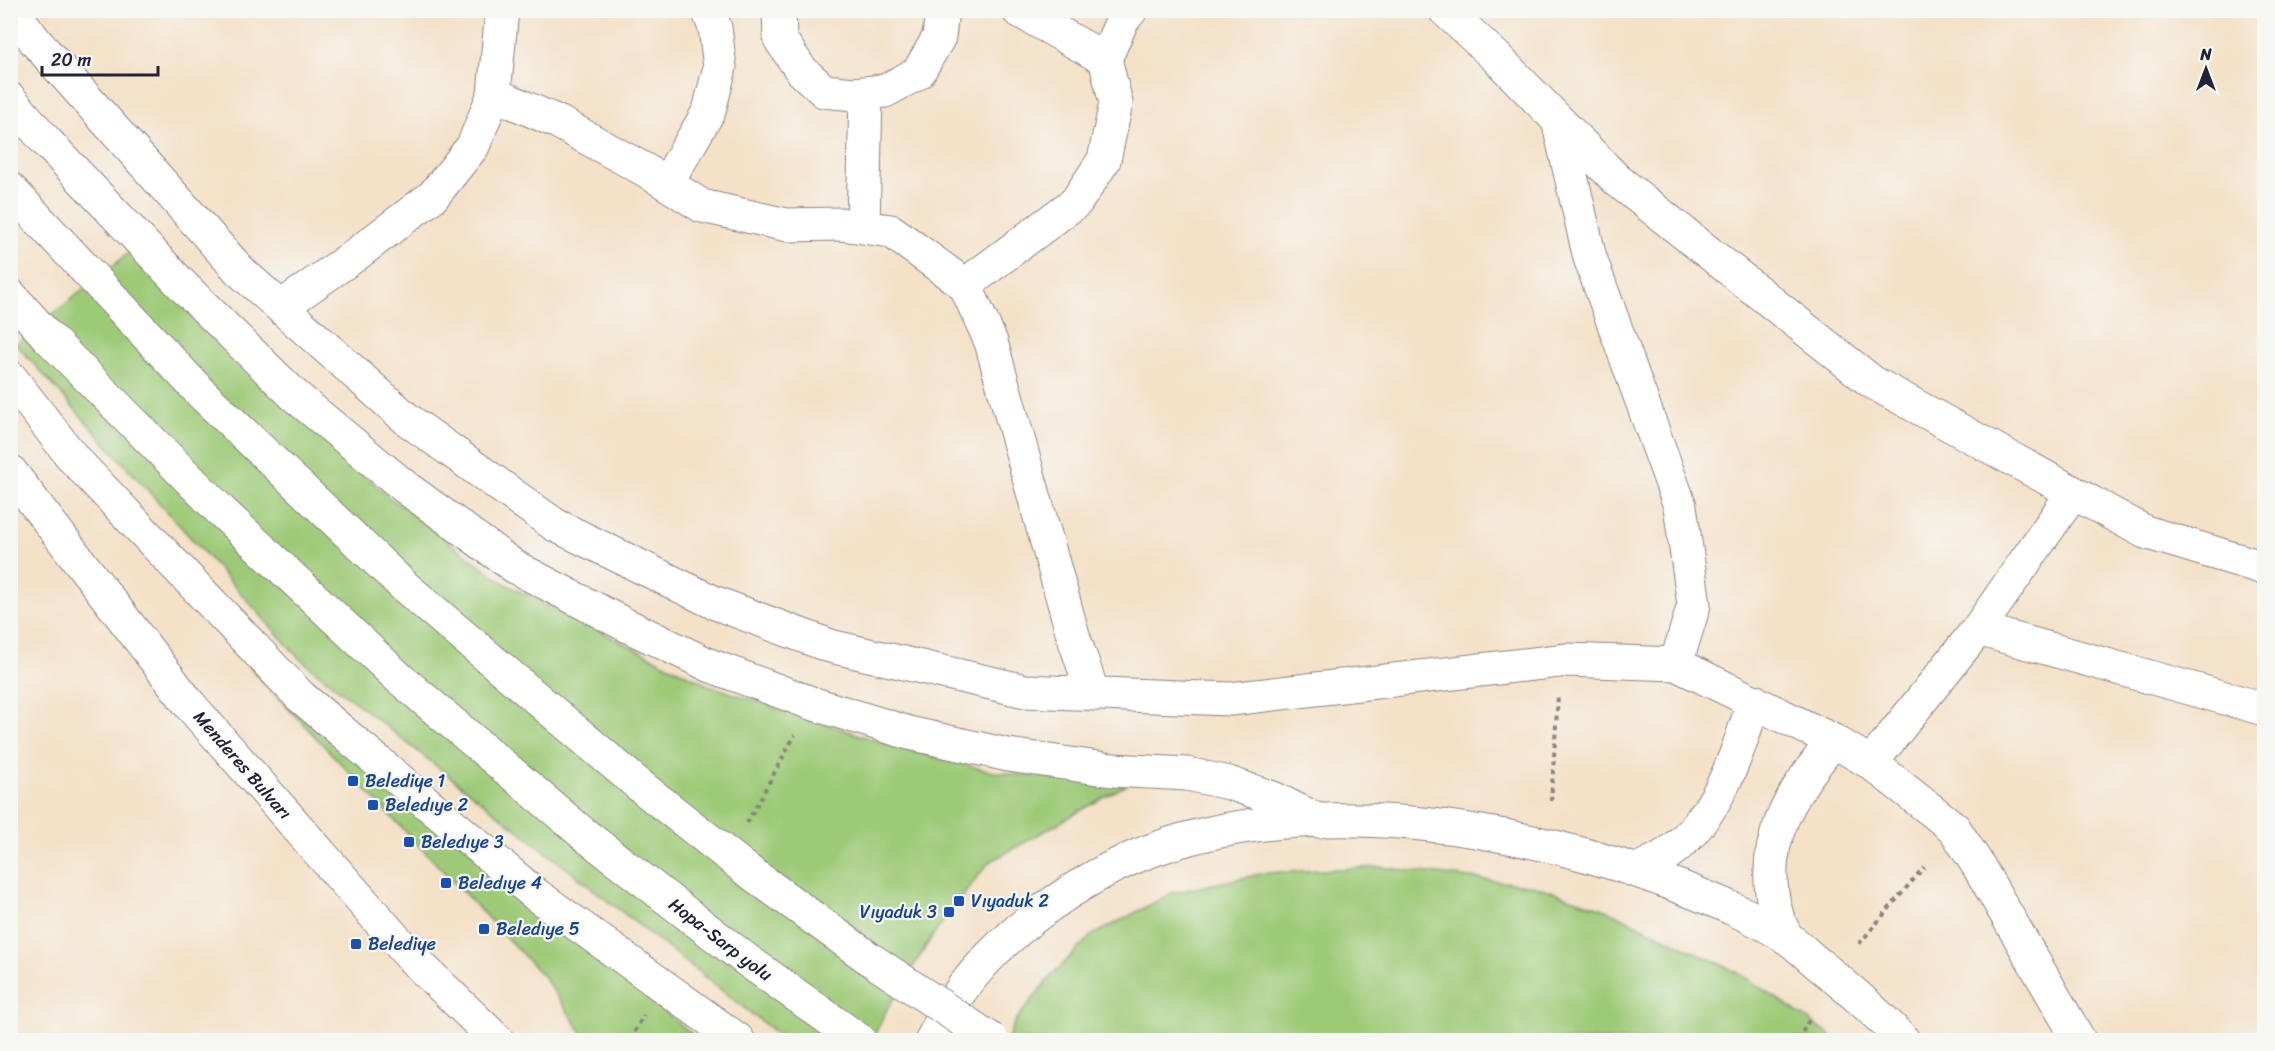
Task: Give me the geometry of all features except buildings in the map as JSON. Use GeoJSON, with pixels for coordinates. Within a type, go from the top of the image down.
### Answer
{"type":"FeatureCollection","features":[{"type":"Feature","properties":{"kind":"main road"},"geometry":{"type":"LineString","coordinates":[[12,10],[36,42],[240,271],[408,420],[555,525],[713,602],[830,646],[1026,691],[1230,699],[1567,660],[1676,664],[1834,741],[1871,763],[1954,828],[1979,867],[2079,1041]]}},
{"type":"Feature","properties":{"kind":"main road"},"geometry":{"type":"LineString","coordinates":[[281,307],[354,256],[433,196],[473,146],[494,94],[502,10]]}},
{"type":"Feature","properties":{"kind":"main road"},"geometry":{"type":"LineString","coordinates":[[667,183],[709,111],[720,67],[715,28],[708,10]]}},
{"type":"Feature","properties":{"kind":"main road"},"geometry":{"type":"LineString","coordinates":[[779,10],[780,39],[801,70],[824,91],[854,94],[885,91],[918,73],[939,37],[942,10]]}},
{"type":"Feature","properties":{"kind":"main road"},"geometry":{"type":"LineString","coordinates":[[1018,10],[1105,59]]}},
{"type":"Feature","properties":{"kind":"main road"},"geometry":{"type":"LineString","coordinates":[[965,285],[1076,202],[1104,160],[1116,103],[1105,59],[1122,21],[1131,10]]}},
{"type":"Feature","properties":{"kind":"main road"},"geometry":{"type":"LineString","coordinates":[[1445,10],[1496,57],[1617,180],[1872,382],[2145,532],[2265,568]]}},
{"type":"Feature","properties":{"kind":"main road"},"geometry":{"type":"LineString","coordinates":[[862,227],[866,93]]}},
{"type":"Feature","properties":{"kind":"main road"},"geometry":{"type":"LineString","coordinates":[[494,94],[558,122],[667,183],[702,207],[787,225],[841,224],[891,231],[965,285],[991,342],[1070,624],[1093,694]]}},
{"type":"Feature","properties":{"kind":"main road"},"geometry":{"type":"LineString","coordinates":[[10,99],[45,140],[183,286],[294,395],[405,487],[515,567],[709,665],[822,706],[909,734],[1008,755],[1112,770],[1187,774],[1229,783],[1273,798],[1319,820]]}},
{"type":"Feature","properties":{"kind":"main road"},"geometry":{"type":"LineString","coordinates":[[1558,120],[1590,258],[1680,506],[1694,605],[1676,664]]}},
{"type":"Feature","properties":{"kind":"main road"},"geometry":{"type":"LineString","coordinates":[[10,189],[195,387],[404,586],[639,785],[756,877],[870,959],[992,1041]]}},
{"type":"Feature","properties":{"kind":"main road","name":"Hopa-Sarp yolu"},"geometry":{"type":"LineString","coordinates":[[10,295],[54,343],[220,511],[399,678],[585,835],[748,961],[859,1041]]}},
{"type":"Feature","properties":{"kind":"main road"},"geometry":{"type":"LineString","coordinates":[[10,377],[73,458],[300,696],[535,894],[738,1041]]}},
{"type":"Feature","properties":{"kind":"main road","name":"Menderes Bulvarı"},"geometry":{"type":"LineString","coordinates":[[10,471],[190,705],[412,958],[497,1041]]}},
{"type":"Feature","properties":{"kind":"main road"},"geometry":{"type":"LineString","coordinates":[[1871,763],[1978,629],[2073,493]]}},
{"type":"Feature","properties":{"kind":"main road"},"geometry":{"type":"LineString","coordinates":[[1978,629],[2265,709]]}},
{"type":"Feature","properties":{"kind":"main road"},"geometry":{"type":"LineString","coordinates":[[1638,870],[1669,853],[1708,813],[1733,762],[1754,701]]}},
{"type":"Feature","properties":{"kind":"main road"},"geometry":{"type":"LineString","coordinates":[[1787,938],[1776,913],[1770,858],[1777,830],[1808,772],[1834,741]]}},
{"type":"Feature","properties":{"kind":"main road"},"geometry":{"type":"LineString","coordinates":[[932,1041],[939,1025],[971,975],[1011,934],[1058,899],[1106,870],[1155,849],[1208,834],[1263,825],[1319,820],[1376,820],[1450,826],[1545,844],[1638,870],[1709,898],[1787,938],[1830,973],[1903,1041]]}},
{"type":"Feature","properties":{"kind":"path"},"geometry":{"type":"LineString","coordinates":[[1551,801],[1558,693]]}},
{"type":"Feature","properties":{"kind":"path"},"geometry":{"type":"LineString","coordinates":[[1858,944],[1924,867]]}},
{"type":"Feature","properties":{"kind":"path"},"geometry":{"type":"LineString","coordinates":[[1798,1041],[1809,1020]]}},
{"type":"Feature","properties":{"kind":"green space"},"geometry":{"type":"Polygon","coordinates":[[[130,252],[390,498],[507,585],[708,685],[902,749],[994,772],[1126,785],[988,863],[933,935],[887,1009],[872,1040],[785,1040],[299,658],[16,344],[130,252]]]}},
{"type":"Feature","properties":{"kind":"green space"},"geometry":{"type":"Polygon","coordinates":[[[248,666],[699,1040],[587,1040],[544,977],[248,666]]]}},
{"type":"Feature","properties":{"kind":"green space"},"geometry":{"type":"Polygon","coordinates":[[[1380,867],[1536,886],[1604,909],[1737,972],[1836,1040],[1007,1040],[1016,1020],[1051,976],[1091,936],[1172,893],[1265,873],[1380,867]]]}},
{"type":"Feature","properties":{"kind":"place","name":"Belediye 1"},"geometry":{"type":"Point","coordinates":[353,781]}},
{"type":"Feature","properties":{"kind":"place","name":"Beledıye 2"},"geometry":{"type":"Point","coordinates":[373,805]}},
{"type":"Feature","properties":{"kind":"place","name":"Beledıye 3"},"geometry":{"type":"Point","coordinates":[409,842]}},
{"type":"Feature","properties":{"kind":"place","name":"Beledıye 4"},"geometry":{"type":"Point","coordinates":[446,883]}},
{"type":"Feature","properties":{"kind":"place","name":"Vıyaduk 2"},"geometry":{"type":"Point","coordinates":[959,901]}},
{"type":"Feature","properties":{"kind":"place","name":"Vıyaduk 3"},"geometry":{"type":"Point","coordinates":[949,912]}},
{"type":"Feature","properties":{"kind":"place","name":"Beledıye 5"},"geometry":{"type":"Point","coordinates":[484,929]}},
{"type":"Feature","properties":{"kind":"place","name":"Belediye"},"geometry":{"type":"Point","coordinates":[356,944]}}]}
